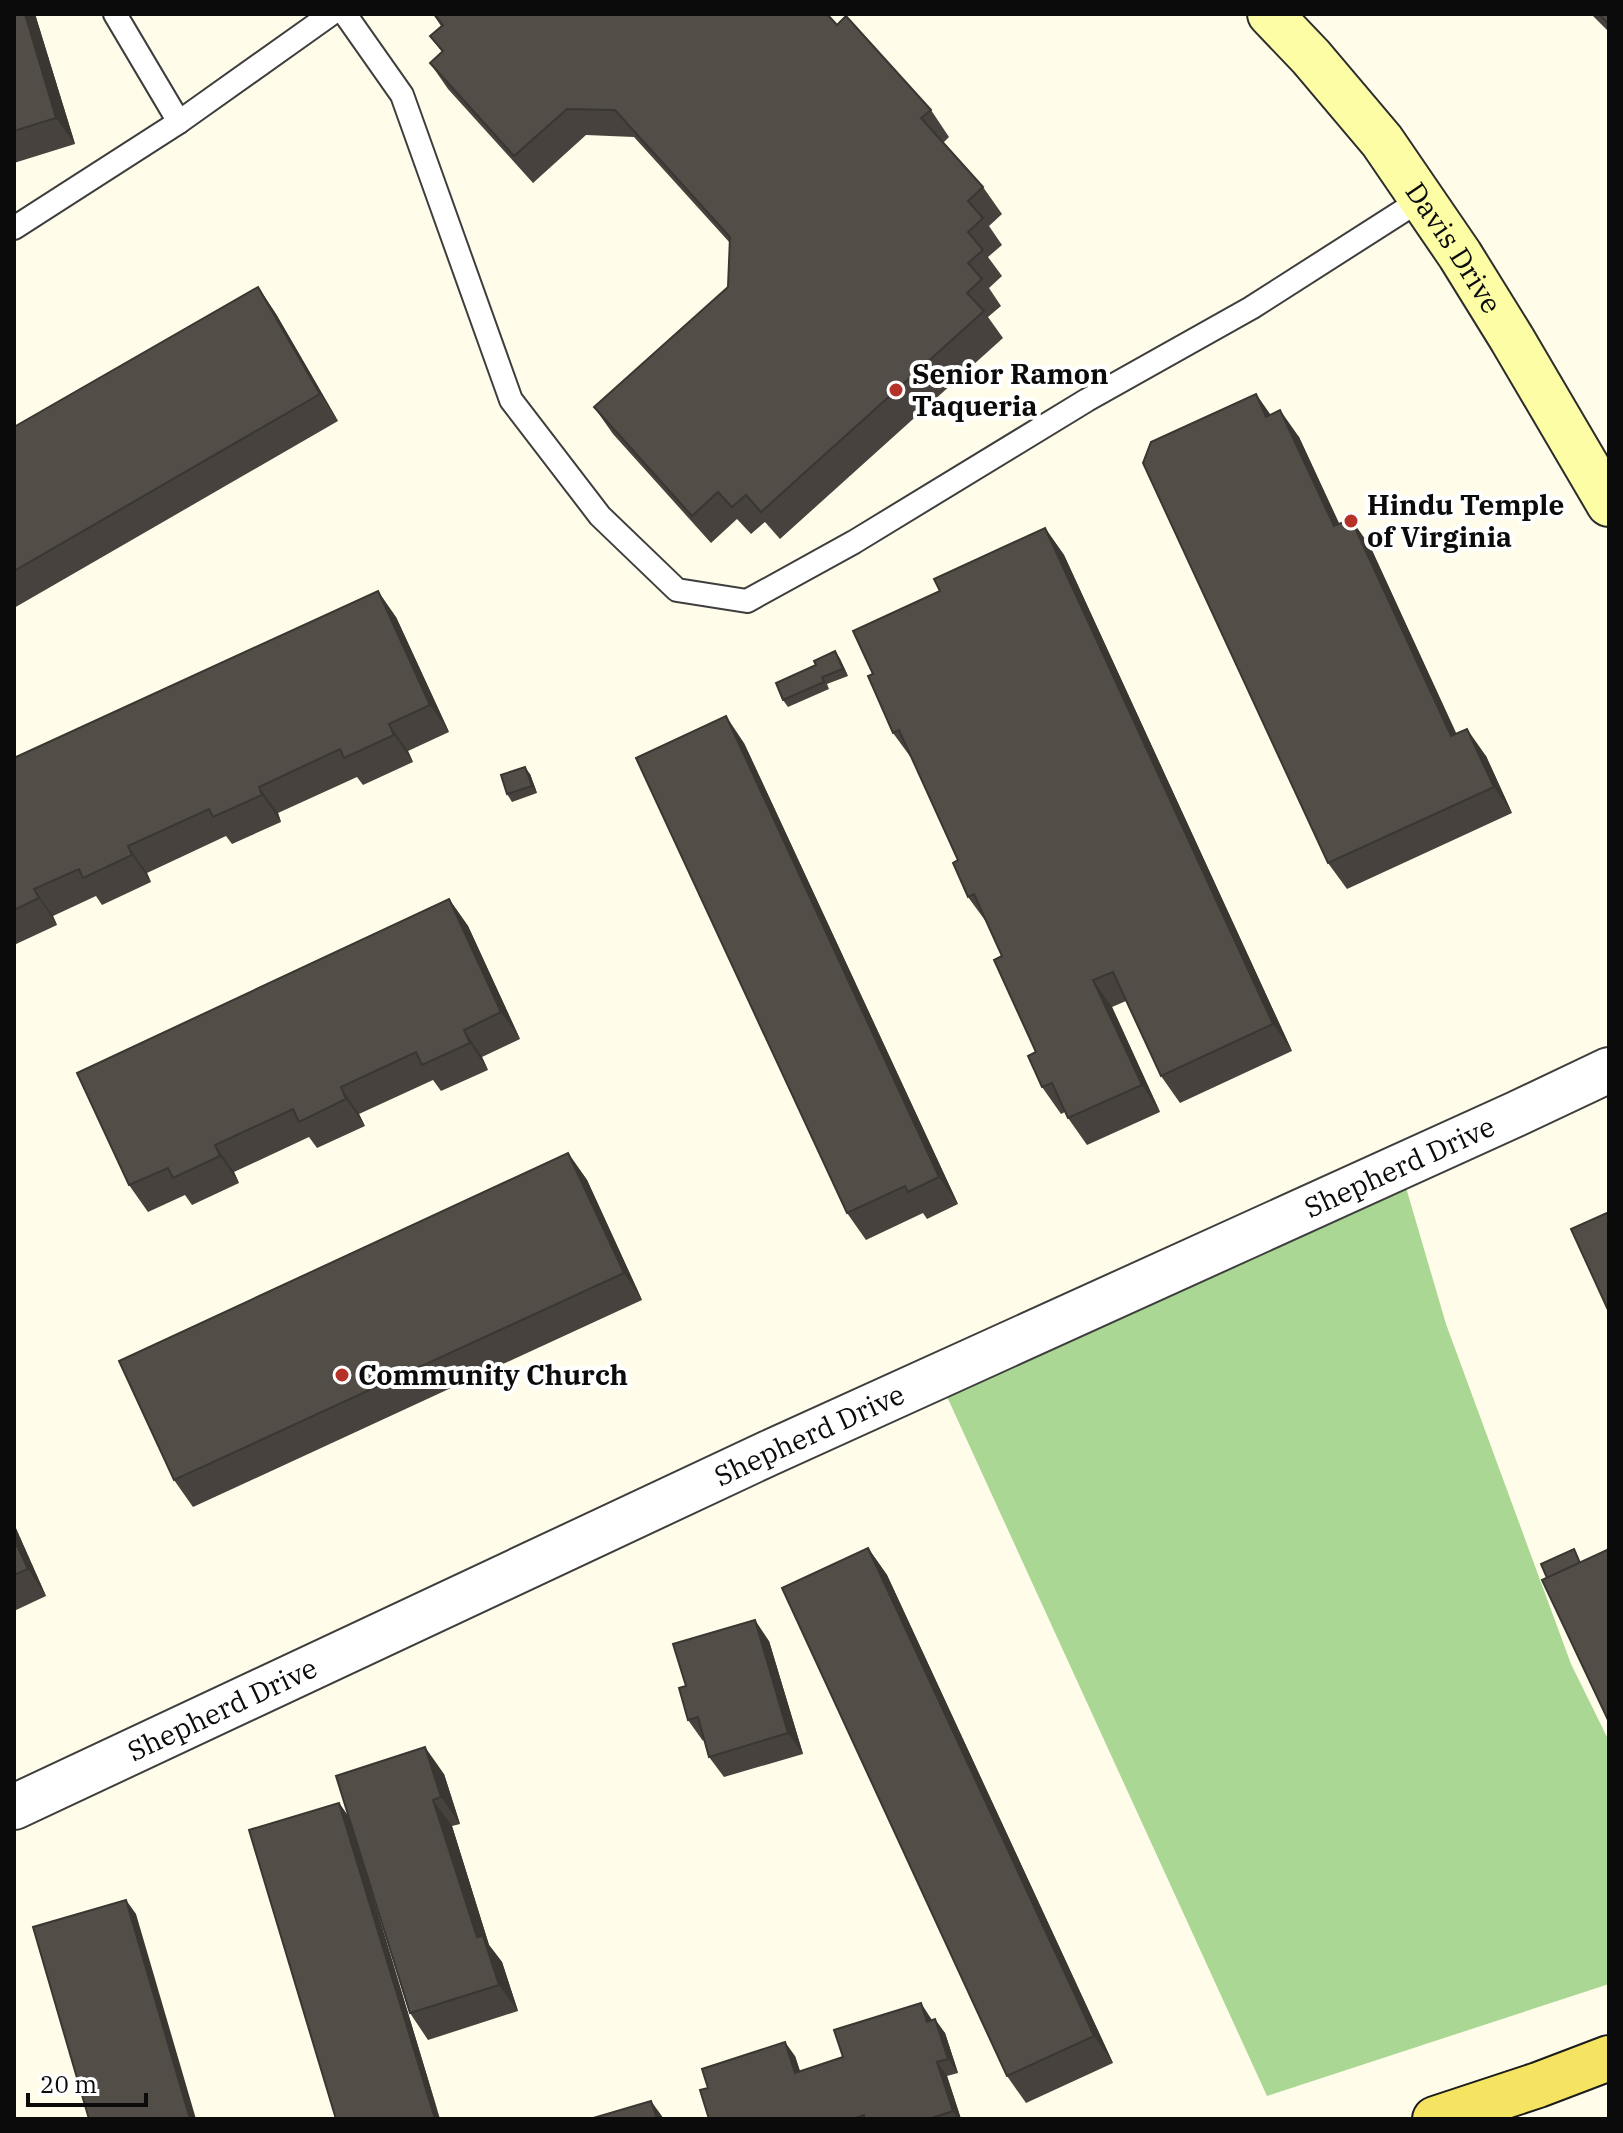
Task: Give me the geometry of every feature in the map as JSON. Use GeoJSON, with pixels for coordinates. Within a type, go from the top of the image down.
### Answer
{"type":"FeatureCollection","features":[{"type":"Feature","properties":{"kind":"main road","name":"Davis Drive"},"geometry":{"type":"LineString","coordinates":[[1270,14],[1382,141],[1460,255],[1609,504]]}},
{"type":"Feature","properties":{"kind":"main road"},"geometry":{"type":"LineString","coordinates":[[1435,2119],[1609,2058]]}},
{"type":"Feature","properties":{"kind":"street","name":"Shepherd Drive"},"geometry":{"type":"LineString","coordinates":[[14,1807],[782,1447],[1609,1070]]}},
{"type":"Feature","properties":{"kind":"lane"},"geometry":{"type":"LineString","coordinates":[[115,14],[179,122]]}},
{"type":"Feature","properties":{"kind":"lane"},"geometry":{"type":"LineString","coordinates":[[14,228],[179,122],[331,14]]}},
{"type":"Feature","properties":{"kind":"lane"},"geometry":{"type":"LineString","coordinates":[[345,14],[402,95],[511,400],[600,516],[677,590],[747,601],[854,542],[1087,400],[1251,308],[1420,200]]}},
{"type":"Feature","properties":{"kind":"green space"},"geometry":{"type":"Polygon","coordinates":[[[1400,1167],[1446,1324],[1571,1664],[1609,1741],[1609,1984],[1267,2096],[938,1377],[1400,1167]]]}},
{"type":"Feature","properties":{"kind":"building"},"geometry":{"type":"Polygon","coordinates":[[[14,14],[25,14],[56,118],[14,131],[14,14]]]}},
{"type":"Feature","properties":{"kind":"building"},"geometry":{"type":"Polygon","coordinates":[[[434,14],[827,14],[837,25],[846,16],[931,110],[921,118],[983,187],[968,201],[983,218],[968,232],[983,250],[968,263],[982,279],[967,293],[984,311],[761,512],[746,495],[732,507],[718,492],[692,516],[594,407],[728,287],[730,237],[615,110],[567,109],[514,156],[430,63],[443,51],[430,36],[443,25],[434,14]]]}},
{"type":"Feature","properties":{"kind":"building"},"geometry":{"type":"Polygon","coordinates":[[[1599,14],[1609,14],[1609,24],[1599,14]]]}},
{"type":"Feature","properties":{"kind":"building"},"geometry":{"type":"Polygon","coordinates":[[[258,287],[320,394],[14,571],[14,427],[258,287]]]}},
{"type":"Feature","properties":{"kind":"building"},"geometry":{"type":"Polygon","coordinates":[[[1256,394],[1266,417],[1280,410],[1334,526],[1351,519],[1451,736],[1467,729],[1494,787],[1328,863],[1143,463],[1151,442],[1256,394]]]}},
{"type":"Feature","properties":{"kind":"building"},"geometry":{"type":"Polygon","coordinates":[[[1045,528],[1273,1024],[1161,1076],[1113,972],[1093,980],[1142,1085],[1068,1118],[1052,1083],[1042,1087],[1028,1056],[1036,1052],[994,960],[1002,956],[974,894],[968,897],[953,863],[958,860],[899,730],[893,733],[868,676],[873,674],[853,631],[940,591],[934,579],[1045,528]]]}},
{"type":"Feature","properties":{"kind":"building"},"geometry":{"type":"Polygon","coordinates":[[[378,591],[430,705],[389,724],[394,735],[344,758],[340,749],[259,787],[262,795],[213,817],[209,809],[128,846],[132,855],[83,878],[79,869],[34,889],[39,898],[14,910],[14,758],[378,591]]]}},
{"type":"Feature","properties":{"kind":"building"},"geometry":{"type":"Polygon","coordinates":[[[835,651],[843,669],[822,677],[824,682],[783,700],[776,683],[816,665],[814,661],[835,651]]]}},
{"type":"Feature","properties":{"kind":"building"},"geometry":{"type":"Polygon","coordinates":[[[726,716],[939,1177],[908,1192],[905,1186],[847,1213],[636,758],[726,716]]]}},
{"type":"Feature","properties":{"kind":"building"},"geometry":{"type":"Polygon","coordinates":[[[525,767],[532,786],[507,794],[501,775],[525,767]]]}},
{"type":"Feature","properties":{"kind":"building"},"geometry":{"type":"Polygon","coordinates":[[[449,899],[501,1012],[464,1030],[470,1043],[422,1065],[416,1052],[341,1087],[346,1099],[299,1122],[293,1109],[215,1145],[220,1156],[173,1178],[168,1168],[129,1185],[77,1073],[449,899]]]}},
{"type":"Feature","properties":{"kind":"building"},"geometry":{"type":"Polygon","coordinates":[[[568,1153],[624,1273],[174,1480],[119,1361],[568,1153]]]}},
{"type":"Feature","properties":{"kind":"building"},"geometry":{"type":"Polygon","coordinates":[[[1609,1212],[1609,1312],[1571,1229],[1609,1212]]]}},
{"type":"Feature","properties":{"kind":"building"},"geometry":{"type":"Polygon","coordinates":[[[14,1539],[28,1569],[14,1575],[14,1539]]]}},
{"type":"Feature","properties":{"kind":"building"},"geometry":{"type":"Polygon","coordinates":[[[868,1548],[1094,2036],[1007,2076],[782,1588],[868,1548]]]}},
{"type":"Feature","properties":{"kind":"building"},"geometry":{"type":"Polygon","coordinates":[[[1574,1549],[1580,1563],[1547,1578],[1541,1564],[1574,1549]]]}},
{"type":"Feature","properties":{"kind":"building"},"geometry":{"type":"Polygon","coordinates":[[[1609,1549],[1609,1722],[1542,1580],[1609,1549]]]}},
{"type":"Feature","properties":{"kind":"building"},"geometry":{"type":"Polygon","coordinates":[[[755,1620],[788,1733],[709,1757],[698,1717],[688,1720],[679,1688],[686,1686],[673,1644],[755,1620]]]}},
{"type":"Feature","properties":{"kind":"building"},"geometry":{"type":"Polygon","coordinates":[[[425,1747],[441,1797],[433,1800],[477,1937],[483,1936],[499,1985],[410,2013],[336,1776],[425,1747]]]}},
{"type":"Feature","properties":{"kind":"building"},"geometry":{"type":"Polygon","coordinates":[[[339,1803],[435,2119],[336,2119],[249,1830],[339,1803]]]}},
{"type":"Feature","properties":{"kind":"building"},"geometry":{"type":"Polygon","coordinates":[[[126,1900],[190,2119],[89,2119],[33,1927],[126,1900]]]}},
{"type":"Feature","properties":{"kind":"building"},"geometry":{"type":"Polygon","coordinates":[[[921,2003],[927,2022],[935,2019],[948,2059],[937,2062],[953,2111],[929,2119],[865,2119],[864,2115],[853,2119],[709,2119],[700,2090],[708,2088],[702,2069],[785,2042],[795,2073],[843,2057],[834,2030],[921,2003]]]}},
{"type":"Feature","properties":{"kind":"building"},"geometry":{"type":"Polygon","coordinates":[[[651,2101],[657,2119],[590,2119],[651,2101]]]}},
{"type":"Feature","properties":{"kind":"place","name":"Senior Ramon Taqueria"},"geometry":{"type":"Point","coordinates":[896,390]}},
{"type":"Feature","properties":{"kind":"place","name":"Hindu Temple of Virginia"},"geometry":{"type":"Point","coordinates":[1351,521]}},
{"type":"Feature","properties":{"kind":"place","name":"Community Church"},"geometry":{"type":"Point","coordinates":[342,1375]}}]}
